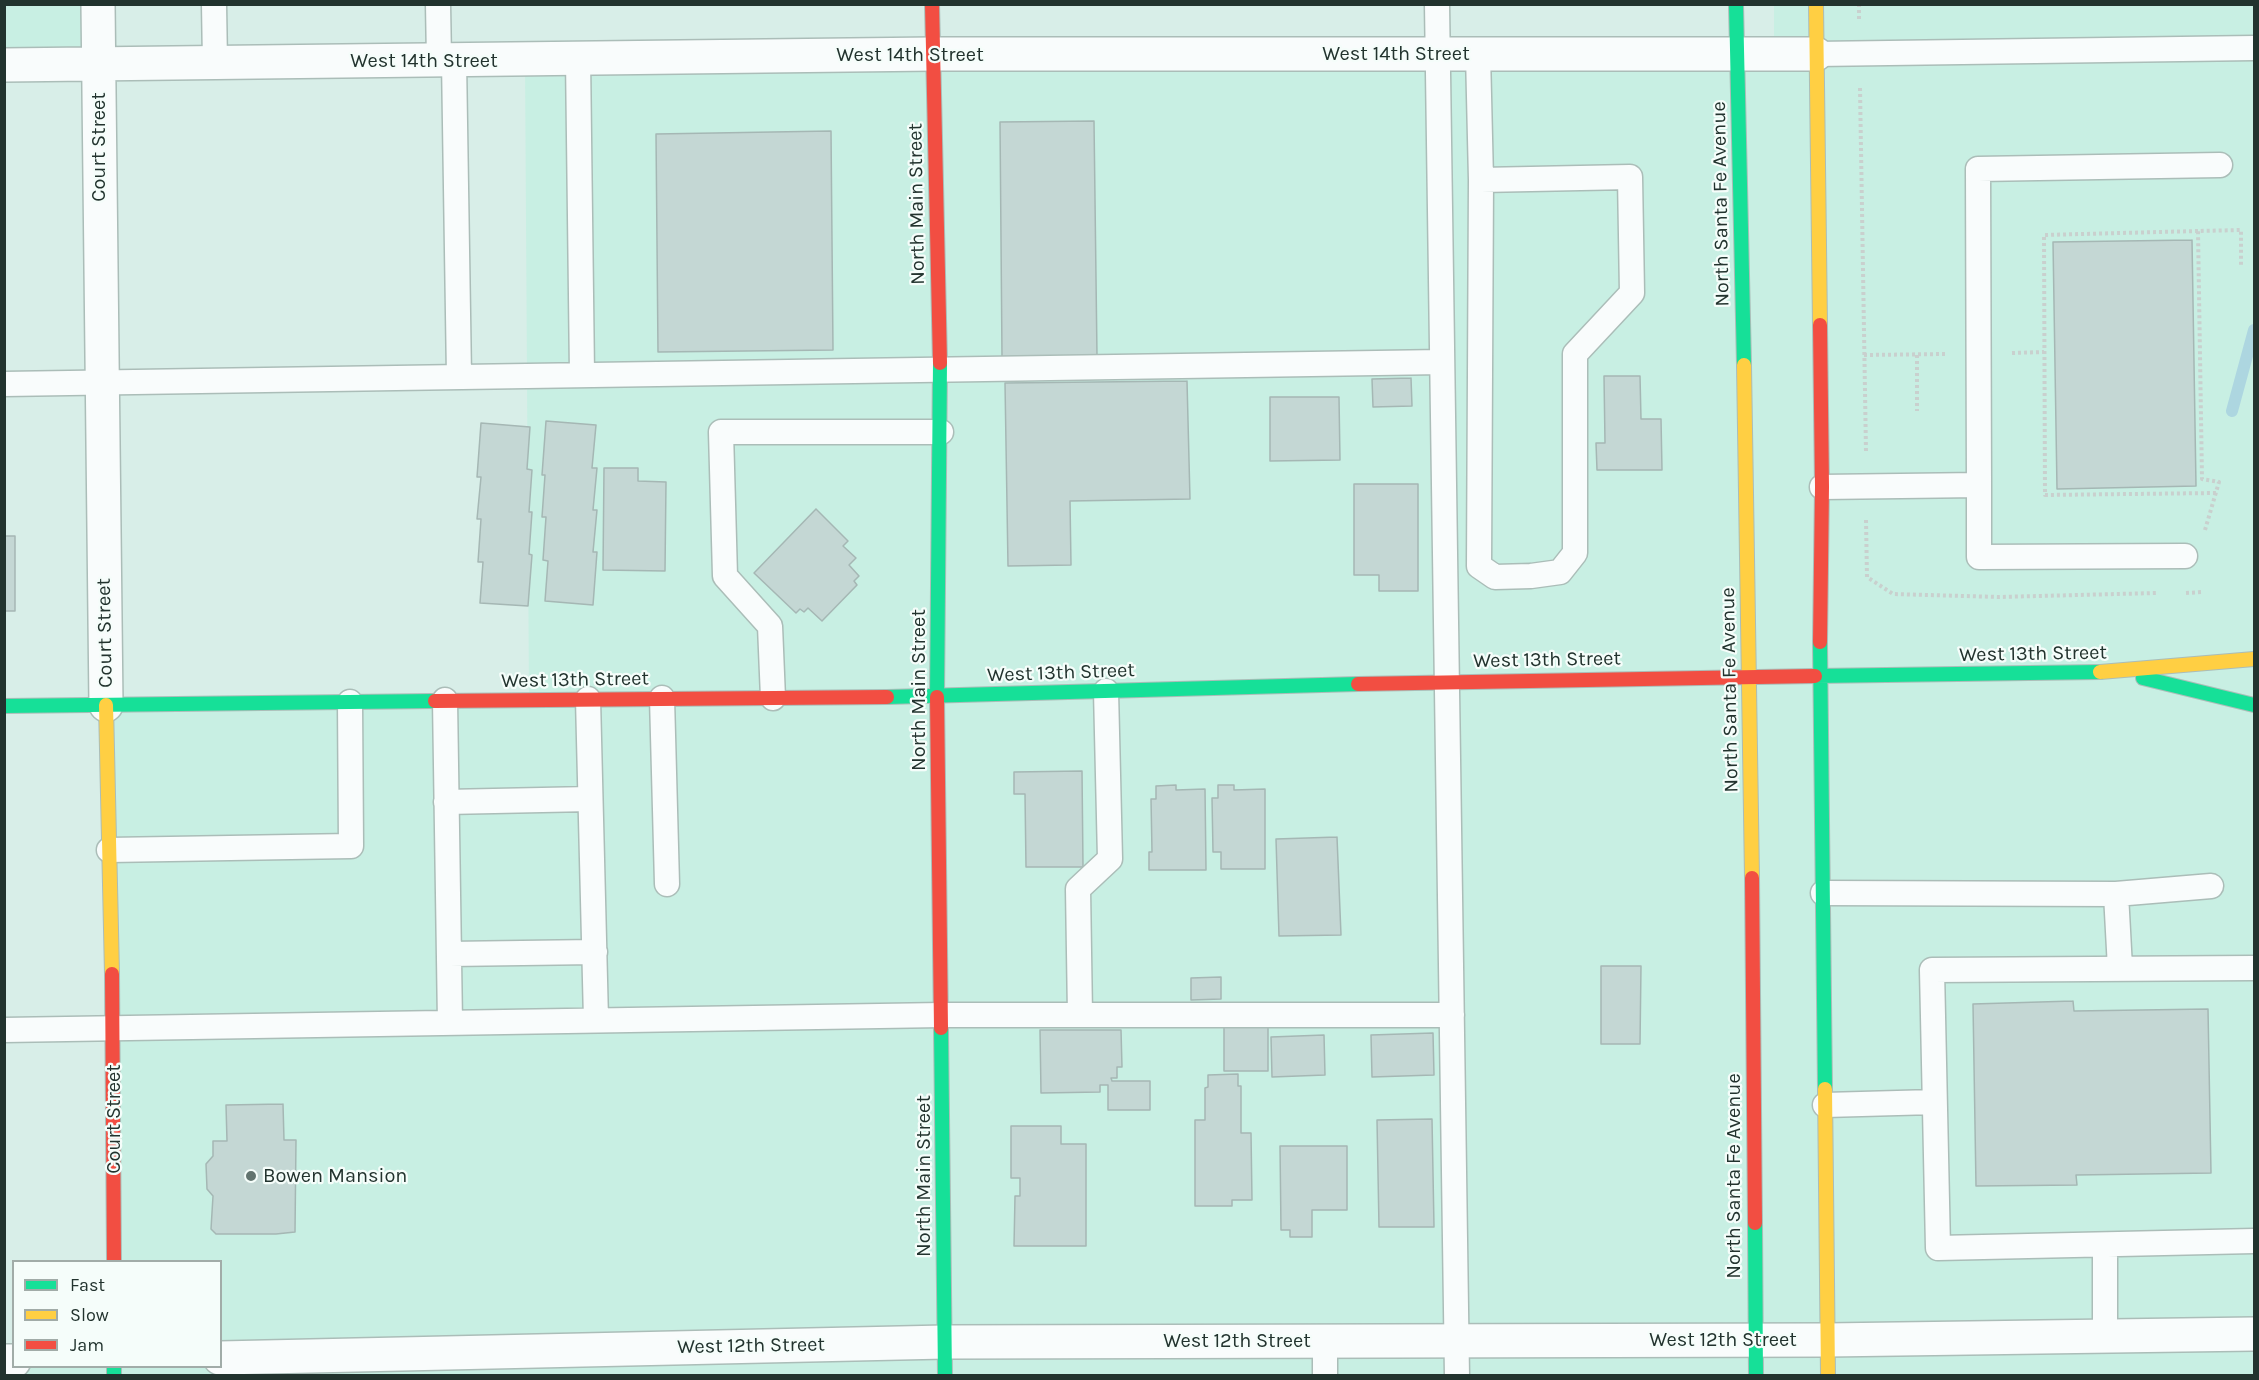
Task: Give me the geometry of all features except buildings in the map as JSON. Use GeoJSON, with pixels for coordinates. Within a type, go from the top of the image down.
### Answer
{"type":"FeatureCollection","features":[{"type":"Feature","properties":{"kind":"main road","name":"North Main Street"},"geometry":{"type":"LineString","coordinates":[[932,4],[941,432],[937,696],[945,1376]]}},
{"type":"Feature","properties":{"kind":"main road","name":"North Santa Fe Avenue"},"geometry":{"type":"LineString","coordinates":[[1736,4],[1750,677],[1756,1376]]}},
{"type":"Feature","properties":{"kind":"main road"},"geometry":{"type":"LineString","coordinates":[[1816,4],[1822,487],[1820,677],[1828,1376]]}},
{"type":"Feature","properties":{"kind":"main road","name":"West 13th Street"},"geometry":{"type":"LineString","coordinates":[[4,706],[937,696],[1447,681],[2118,672],[2254,658]]}},
{"type":"Feature","properties":{"kind":"main road","name":"West 13th Street"},"geometry":{"type":"LineString","coordinates":[[2118,672],[2254,705]]}},
{"type":"Feature","properties":{"kind":"main road","name":"Court Street"},"geometry":{"type":"LineString","coordinates":[[106,705],[113,1028],[114,1260]]}},
{"type":"Feature","properties":{"kind":"street","name":"Court Street"},"geometry":{"type":"LineString","coordinates":[[98,4],[106,705]]}},
{"type":"Feature","properties":{"kind":"street","name":"West 14th Street"},"geometry":{"type":"LineString","coordinates":[[4,65],[934,54],[1816,54]]}},
{"type":"Feature","properties":{"kind":"street","name":"West 12th Street"},"geometry":{"type":"LineString","coordinates":[[222,1358],[945,1342],[1827,1340],[2254,1334]]}},
{"type":"Feature","properties":{"kind":"lane"},"geometry":{"type":"LineString","coordinates":[[214,4],[215,63]]}},
{"type":"Feature","properties":{"kind":"lane"},"geometry":{"type":"LineString","coordinates":[[438,4],[446,60],[459,377]]}},
{"type":"Feature","properties":{"kind":"lane"},"geometry":{"type":"LineString","coordinates":[[1437,4],[1457,1376]]}},
{"type":"Feature","properties":{"kind":"lane"},"geometry":{"type":"LineString","coordinates":[[1816,54],[2254,48]]}},
{"type":"Feature","properties":{"kind":"lane"},"geometry":{"type":"LineString","coordinates":[[1478,54],[1481,180],[1479,566],[1495,577],[1560,572],[1575,553],[1575,354],[1632,293],[1630,177],[1481,180]]}},
{"type":"Feature","properties":{"kind":"lane"},"geometry":{"type":"LineString","coordinates":[[578,58],[582,374]]}},
{"type":"Feature","properties":{"kind":"lane"},"geometry":{"type":"LineString","coordinates":[[2185,556],[1979,557],[1978,169],[2220,165]]}},
{"type":"Feature","properties":{"kind":"lane"},"geometry":{"type":"LineString","coordinates":[[4,384],[1442,362]]}},
{"type":"Feature","properties":{"kind":"lane"},"geometry":{"type":"LineString","coordinates":[[773,698],[770,626],[724,576],[721,432],[941,432]]}},
{"type":"Feature","properties":{"kind":"lane"},"geometry":{"type":"LineString","coordinates":[[1822,487],[1979,485]]}},
{"type":"Feature","properties":{"kind":"lane"},"geometry":{"type":"LineString","coordinates":[[1080,1016],[1078,889],[1110,859],[1106,691]]}},
{"type":"Feature","properties":{"kind":"lane"},"geometry":{"type":"LineString","coordinates":[[662,698],[667,884]]}},
{"type":"Feature","properties":{"kind":"lane"},"geometry":{"type":"LineString","coordinates":[[588,699],[596,1020]]}},
{"type":"Feature","properties":{"kind":"lane"},"geometry":{"type":"LineString","coordinates":[[445,700],[450,1023]]}},
{"type":"Feature","properties":{"kind":"lane"},"geometry":{"type":"LineString","coordinates":[[109,850],[351,846],[350,702]]}},
{"type":"Feature","properties":{"kind":"lane"},"geometry":{"type":"LineString","coordinates":[[446,801],[590,799]]}},
{"type":"Feature","properties":{"kind":"lane"},"geometry":{"type":"LineString","coordinates":[[1823,893],[2116,894],[2211,886]]}},
{"type":"Feature","properties":{"kind":"lane"},"geometry":{"type":"LineString","coordinates":[[2116,894],[2120,968]]}},
{"type":"Feature","properties":{"kind":"lane"},"geometry":{"type":"LineString","coordinates":[[449,954],[595,952]]}},
{"type":"Feature","properties":{"kind":"lane"},"geometry":{"type":"LineString","coordinates":[[2254,968],[1932,970],[1938,1248],[2254,1241]]}},
{"type":"Feature","properties":{"kind":"lane"},"geometry":{"type":"LineString","coordinates":[[4,1030],[942,1016],[1452,1016]]}},
{"type":"Feature","properties":{"kind":"lane"},"geometry":{"type":"LineString","coordinates":[[1825,1105],[1934,1102]]}},
{"type":"Feature","properties":{"kind":"lane"},"geometry":{"type":"LineString","coordinates":[[2106,1245],[2106,1336]]}},
{"type":"Feature","properties":{"kind":"lane"},"geometry":{"type":"LineString","coordinates":[[1324,1341],[1325,1376]]}},
{"type":"Feature","properties":{"kind":"path"},"geometry":{"type":"LineString","coordinates":[[1859,4],[1867,577],[1893,594],[1999,597],[2167,593]]}},
{"type":"Feature","properties":{"kind":"path"},"geometry":{"type":"LineString","coordinates":[[2216,493],[2045,495],[2044,235],[2241,230],[2241,266]]}},
{"type":"Feature","properties":{"kind":"path"},"geometry":{"type":"LineString","coordinates":[[2185,556],[2198,556],[2219,482],[2202,479],[2198,231]]}},
{"type":"Feature","properties":{"kind":"path"},"geometry":{"type":"LineString","coordinates":[[1864,355],[1979,354]]}},
{"type":"Feature","properties":{"kind":"path"},"geometry":{"type":"LineString","coordinates":[[1917,355],[1917,411]]}},
{"type":"Feature","properties":{"kind":"path"},"geometry":{"type":"LineString","coordinates":[[2179,593],[2203,592]]}},
{"type":"Feature","properties":{"kind":"shaded area"},"geometry":{"type":"Polygon","coordinates":[[[4,5],[98,5],[98,64],[5,65],[4,5]]]}},
{"type":"Feature","properties":{"kind":"shaded area"},"geometry":{"type":"Polygon","coordinates":[[[1774,5],[2254,5],[2254,1375],[5,1376],[12,1368],[222,1368],[222,1260],[114,1260],[106,705],[529,699],[525,60],[1774,38],[1774,5]]]}},
{"type":"Feature","properties":{"kind":"waterway"},"geometry":{"type":"LineString","coordinates":[[2232,411],[2254,330]]}},
{"type":"Feature","properties":{"kind":"traffic: fast"},"geometry":{"type":"LineString","coordinates":[[1736,4],[1744,365]]}},
{"type":"Feature","properties":{"kind":"traffic: fast"},"geometry":{"type":"LineString","coordinates":[[937,697],[940,363]]}},
{"type":"Feature","properties":{"kind":"traffic: fast"},"geometry":{"type":"LineString","coordinates":[[1820,642],[1825,1089]]}},
{"type":"Feature","properties":{"kind":"traffic: fast"},"geometry":{"type":"LineString","coordinates":[[1815,676],[2100,672]]}},
{"type":"Feature","properties":{"kind":"traffic: fast"},"geometry":{"type":"LineString","coordinates":[[2143,678],[2254,705]]}},
{"type":"Feature","properties":{"kind":"traffic: fast"},"geometry":{"type":"LineString","coordinates":[[887,697],[1358,684]]}},
{"type":"Feature","properties":{"kind":"traffic: fast"},"geometry":{"type":"LineString","coordinates":[[4,706],[435,701]]}},
{"type":"Feature","properties":{"kind":"traffic: fast"},"geometry":{"type":"LineString","coordinates":[[941,1028],[945,1376]]}},
{"type":"Feature","properties":{"kind":"traffic: fast"},"geometry":{"type":"LineString","coordinates":[[1755,1223],[1756,1376]]}},
{"type":"Feature","properties":{"kind":"traffic: fast"},"geometry":{"type":"LineString","coordinates":[[114,1368],[114,1376]]}},
{"type":"Feature","properties":{"kind":"traffic: slow"},"geometry":{"type":"LineString","coordinates":[[1816,4],[1820,325]]}},
{"type":"Feature","properties":{"kind":"traffic: slow"},"geometry":{"type":"LineString","coordinates":[[1744,365],[1752,878]]}},
{"type":"Feature","properties":{"kind":"traffic: slow"},"geometry":{"type":"LineString","coordinates":[[2100,672],[2254,659]]}},
{"type":"Feature","properties":{"kind":"traffic: slow"},"geometry":{"type":"LineString","coordinates":[[106,705],[112,974]]}},
{"type":"Feature","properties":{"kind":"traffic: slow"},"geometry":{"type":"LineString","coordinates":[[1825,1089],[1828,1376]]}},
{"type":"Feature","properties":{"kind":"traffic: jam"},"geometry":{"type":"LineString","coordinates":[[932,4],[940,363]]}},
{"type":"Feature","properties":{"kind":"traffic: jam"},"geometry":{"type":"LineString","coordinates":[[1820,325],[1822,487],[1820,642]]}},
{"type":"Feature","properties":{"kind":"traffic: jam"},"geometry":{"type":"LineString","coordinates":[[1358,684],[1815,676]]}},
{"type":"Feature","properties":{"kind":"traffic: jam"},"geometry":{"type":"LineString","coordinates":[[435,701],[887,697]]}},
{"type":"Feature","properties":{"kind":"traffic: jam"},"geometry":{"type":"LineString","coordinates":[[937,697],[941,1028]]}},
{"type":"Feature","properties":{"kind":"traffic: jam"},"geometry":{"type":"LineString","coordinates":[[1752,878],[1755,1223]]}},
{"type":"Feature","properties":{"kind":"traffic: jam"},"geometry":{"type":"LineString","coordinates":[[112,974],[114,1260]]}},
{"type":"Feature","properties":{"kind":"place","name":"Bowen Mansion"},"geometry":{"type":"Point","coordinates":[251,1176]}}]}
